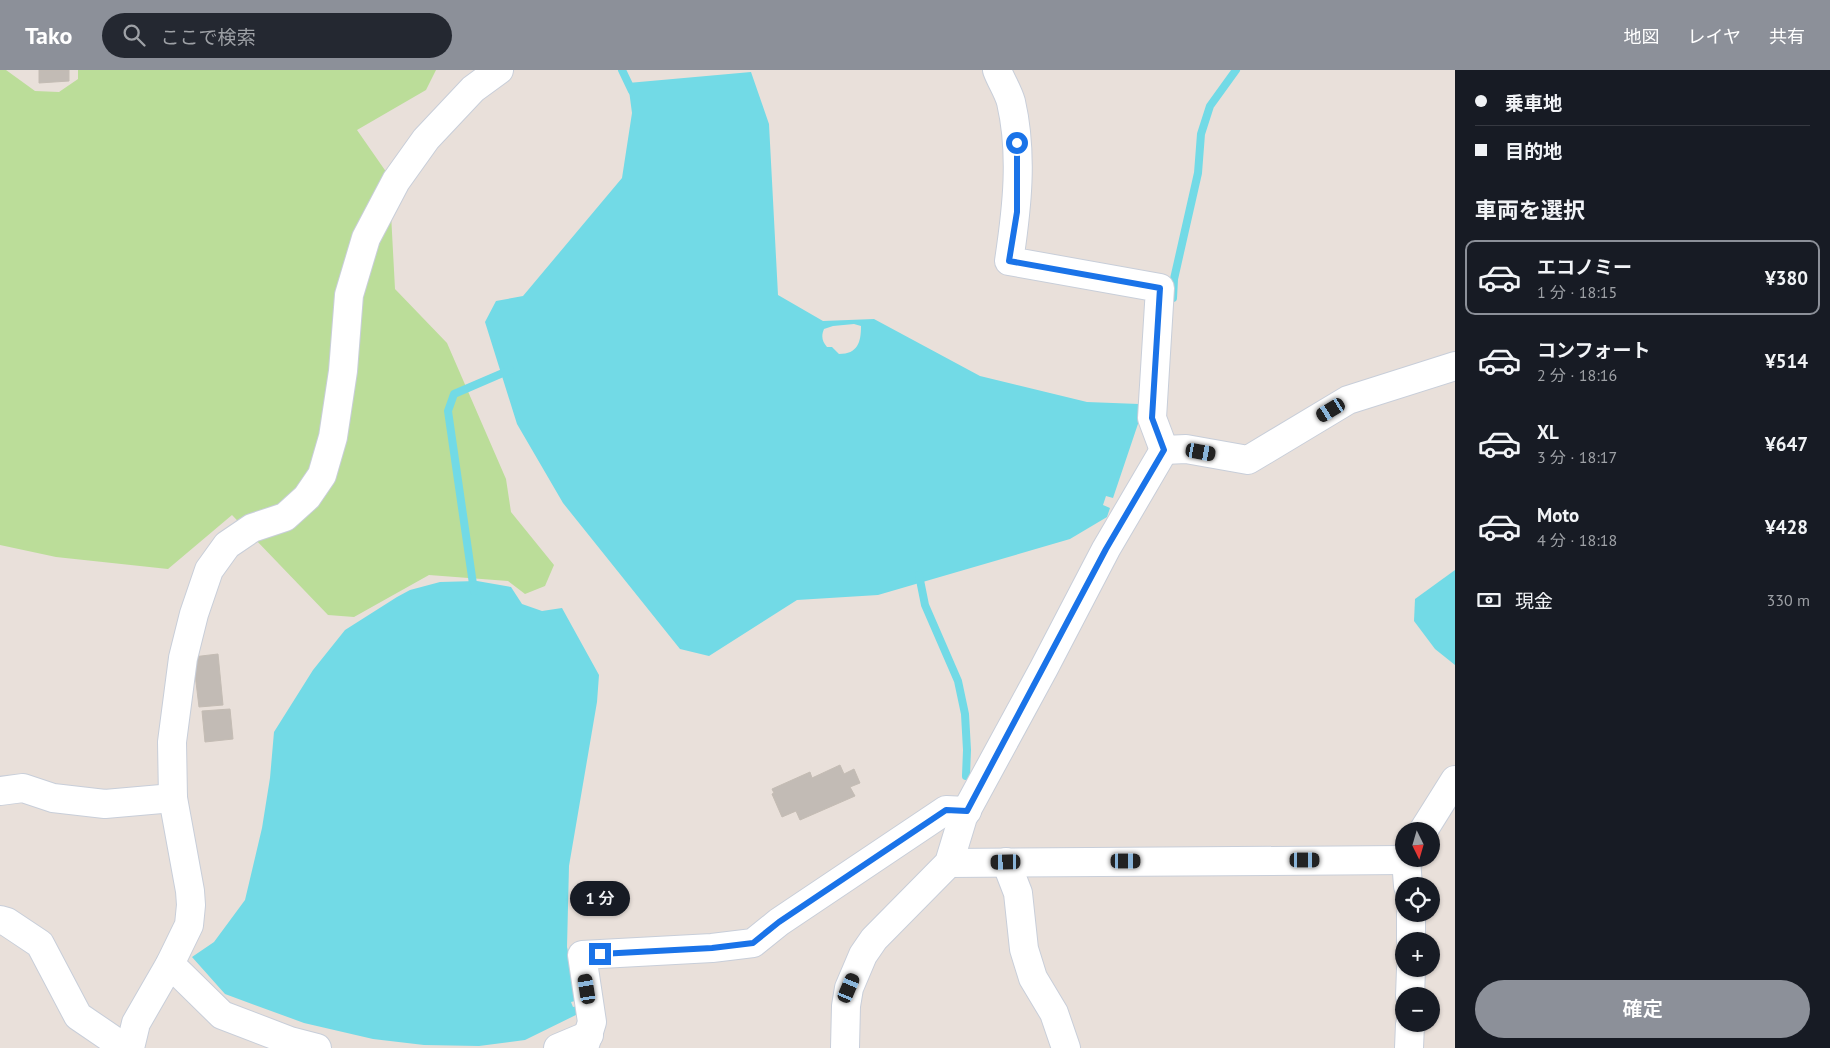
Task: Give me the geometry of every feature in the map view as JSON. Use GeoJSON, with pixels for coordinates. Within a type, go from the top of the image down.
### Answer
{"type":"FeatureCollection","features":[{"type":"Feature","properties":{"kind":"street"},"geometry":{"type":"LineString","coordinates":[[130,1048],[136,1023],[170,964],[189,925],[191,905],[173,798],[172,742],[183,658],[194,614],[209,570],[228,545],[252,528],[285,516],[307,497],[322,475],[332,437],[343,371],[349,295],[366,238],[396,180],[426,139],[473,88],[499,70]]}},
{"type":"Feature","properties":{"kind":"street"},"geometry":{"type":"LineString","coordinates":[[997,70],[1010,100],[1017,143],[1017,212],[1009,261],[1160,288],[1152,418],[1164,450]]}},
{"type":"Feature","properties":{"kind":"street"},"geometry":{"type":"LineString","coordinates":[[1164,450],[1186,449],[1248,460],[1348,400],[1455,366]]}},
{"type":"Feature","properties":{"kind":"street"},"geometry":{"type":"LineString","coordinates":[[845,1048],[846,1006],[849,988],[863,954],[874,939],[949,863],[967,811],[1106,549],[1164,450]]}},
{"type":"Feature","properties":{"kind":"street"},"geometry":{"type":"LineString","coordinates":[[1429,822],[1455,780]]}},
{"type":"Feature","properties":{"kind":"street"},"geometry":{"type":"LineString","coordinates":[[0,791],[23,788],[53,798],[105,804],[173,798]]}},
{"type":"Feature","properties":{"kind":"street"},"geometry":{"type":"LineString","coordinates":[[558,1048],[586,1042],[592,1022],[582,956],[712,948],[753,943],[779,922],[946,810],[967,811]]}},
{"type":"Feature","properties":{"kind":"street"},"geometry":{"type":"LineString","coordinates":[[949,863],[1395,859]]}},
{"type":"Feature","properties":{"kind":"street"},"geometry":{"type":"LineString","coordinates":[[1006,862],[1018,893],[1024,949],[1033,978],[1054,1013],[1066,1048]]}},
{"type":"Feature","properties":{"kind":"street"},"geometry":{"type":"LineString","coordinates":[[0,920],[7,922],[40,944],[78,1016],[125,1048]]}},
{"type":"Feature","properties":{"kind":"street"},"geometry":{"type":"LineString","coordinates":[[170,964],[222,1014],[290,1041],[317,1048]]}},
{"type":"Feature","properties":{"kind":"street"},"geometry":{"type":"LineString","coordinates":[[1409,1048],[1410,1032]]}},
{"type":"Feature","properties":{"kind":"green space"},"geometry":{"type":"Polygon","coordinates":[[[0,70],[6,70],[35,91],[59,92],[78,79],[78,70],[436,70],[426,90],[357,130],[389,176],[395,289],[447,343],[506,479],[511,512],[554,565],[545,586],[525,594],[508,581],[429,575],[354,617],[328,615],[232,515],[168,569],[56,557],[0,545],[0,70]]]}},
{"type":"Feature","properties":{"kind":"water"},"geometry":{"type":"Polygon","coordinates":[[[751,72],[769,124],[778,295],[823,321],[874,319],[980,376],[1087,402],[1139,404],[1143,409],[1113,498],[1106,496],[1103,505],[1110,508],[1107,517],[1070,539],[878,595],[797,600],[709,656],[680,649],[563,503],[517,424],[485,322],[496,301],[523,296],[622,178],[632,113],[628,83],[751,72]],[[854,324],[824,329],[823,341],[827,347],[832,347],[839,354],[850,352],[859,342],[861,326],[854,324]]]}},
{"type":"Feature","properties":{"kind":"water"},"geometry":{"type":"Polygon","coordinates":[[[1455,570],[1455,665],[1435,649],[1414,621],[1415,599],[1455,570]]]}},
{"type":"Feature","properties":{"kind":"water"},"geometry":{"type":"Polygon","coordinates":[[[477,581],[511,587],[522,604],[542,611],[562,608],[599,675],[597,702],[569,866],[567,947],[579,1000],[571,1002],[573,1007],[580,1005],[582,1012],[525,1040],[479,1046],[424,1045],[373,1039],[304,1023],[225,994],[192,957],[214,942],[245,900],[262,828],[270,778],[274,732],[313,670],[345,630],[410,590],[440,582],[477,581]]]}},
{"type":"Feature","properties":{"kind":"building"},"geometry":{"type":"Polygon","coordinates":[[[39,70],[69,70],[69,81],[39,83],[39,70]]]}},
{"type":"Feature","properties":{"kind":"building"},"geometry":{"type":"Polygon","coordinates":[[[218,654],[223,705],[199,707],[193,657],[218,654]]]}},
{"type":"Feature","properties":{"kind":"building"},"geometry":{"type":"Polygon","coordinates":[[[230,709],[233,739],[205,742],[202,711],[230,709]]]}},
{"type":"Feature","properties":{"kind":"building"},"geometry":{"type":"Polygon","coordinates":[[[840,765],[844,774],[854,769],[860,783],[850,787],[855,796],[800,820],[796,811],[782,817],[772,794],[774,793],[772,789],[810,772],[812,778],[840,765]]]}},
{"type":"Feature","properties":{"kind":"waterway"},"geometry":{"type":"LineString","coordinates":[[622,70],[632,91]]}},
{"type":"Feature","properties":{"kind":"waterway"},"geometry":{"type":"LineString","coordinates":[[1173,298],[1174,279],[1198,173],[1201,134],[1210,106],[1236,70]]}},
{"type":"Feature","properties":{"kind":"waterway"},"geometry":{"type":"LineString","coordinates":[[474,591],[448,411],[454,394],[510,370]]}},
{"type":"Feature","properties":{"kind":"waterway"},"geometry":{"type":"LineString","coordinates":[[919,575],[925,605],[958,681],[965,714],[966,776]]}},
{"type":"Feature","properties":{"kind":"route"},"geometry":{"type":"LineString","coordinates":[[600,954],[712,948],[753,943],[779,922],[946,810],[967,811],[1106,549],[1164,450],[1152,418],[1160,288],[1009,261],[1017,212],[1017,143]]}}]}
